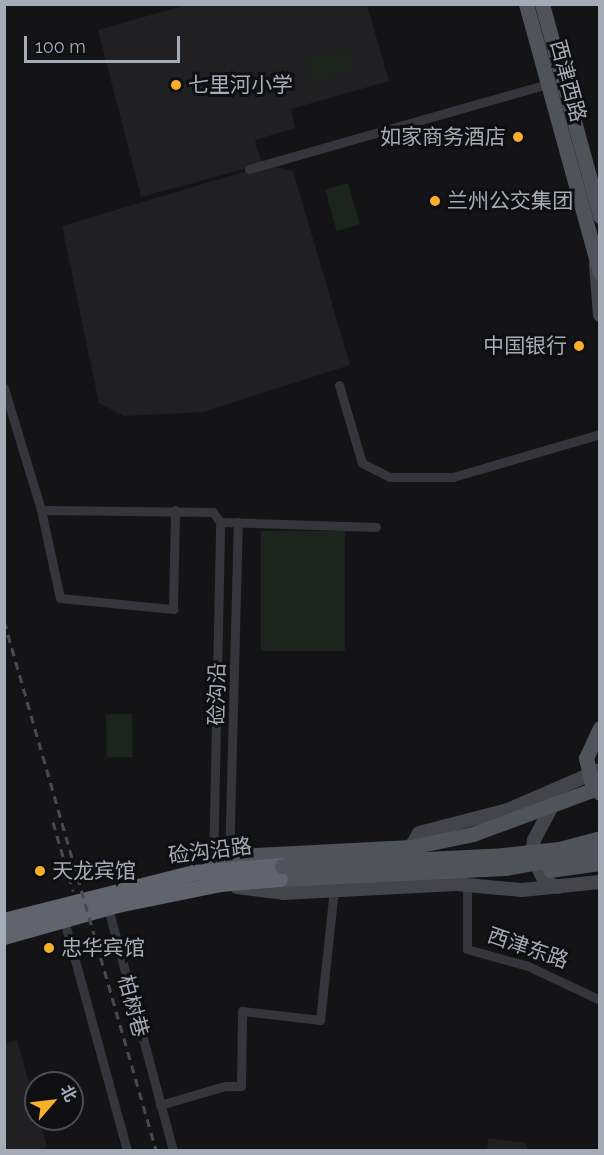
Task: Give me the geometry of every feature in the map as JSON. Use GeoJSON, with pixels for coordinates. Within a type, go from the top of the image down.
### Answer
{"type":"FeatureCollection","features":[{"type":"Feature","properties":{"kind":"highway","name":"硷沟沿路"},"geometry":{"type":"LineString","coordinates":[[4,921],[194,873],[281,873]]}},
{"type":"Feature","properties":{"kind":"highway","name":"硷沟沿路"},"geometry":{"type":"LineString","coordinates":[[4,937],[108,908],[281,873]]}},
{"type":"Feature","properties":{"kind":"main road","name":"西津西路"},"geometry":{"type":"LineString","coordinates":[[526,4],[598,267]]}},
{"type":"Feature","properties":{"kind":"main road"},"geometry":{"type":"LineString","coordinates":[[542,4],[600,216]]}},
{"type":"Feature","properties":{"kind":"main road"},"geometry":{"type":"LineString","coordinates":[[600,728],[586,758],[592,784],[600,794]]}},
{"type":"Feature","properties":{"kind":"main road"},"geometry":{"type":"LineString","coordinates":[[194,873],[256,855],[411,847],[473,834],[550,808],[576,795],[600,787]]}},
{"type":"Feature","properties":{"kind":"main road"},"geometry":{"type":"LineString","coordinates":[[576,795],[600,794]]}},
{"type":"Feature","properties":{"kind":"main road"},"geometry":{"type":"LineString","coordinates":[[281,873],[559,849],[600,838]]}},
{"type":"Feature","properties":{"kind":"main road"},"geometry":{"type":"LineString","coordinates":[[505,868],[600,851]]}},
{"type":"Feature","properties":{"kind":"main road"},"geometry":{"type":"LineString","coordinates":[[281,873],[505,868],[570,869],[600,864]]}},
{"type":"Feature","properties":{"kind":"street"},"geometry":{"type":"LineString","coordinates":[[249,169],[547,84]]}},
{"type":"Feature","properties":{"kind":"street"},"geometry":{"type":"LineString","coordinates":[[598,267],[600,315]]}},
{"type":"Feature","properties":{"kind":"street"},"geometry":{"type":"LineString","coordinates":[[339,385],[362,463],[390,477],[453,477],[600,434]]}},
{"type":"Feature","properties":{"kind":"street"},"geometry":{"type":"LineString","coordinates":[[4,388],[41,510],[60,598],[173,609],[175,510]]}},
{"type":"Feature","properties":{"kind":"street"},"geometry":{"type":"LineString","coordinates":[[41,510],[175,510],[213,512],[220,522],[376,527]]}},
{"type":"Feature","properties":{"kind":"street","name":"硷沟沿"},"geometry":{"type":"LineString","coordinates":[[213,867],[220,522]]}},
{"type":"Feature","properties":{"kind":"street","name":"硷沟沿"},"geometry":{"type":"LineString","coordinates":[[230,861],[238,522]]}},
{"type":"Feature","properties":{"kind":"street"},"geometry":{"type":"LineString","coordinates":[[411,847],[419,833],[508,810],[600,770]]}},
{"type":"Feature","properties":{"kind":"street"},"geometry":{"type":"LineString","coordinates":[[582,779],[600,780]]}},
{"type":"Feature","properties":{"kind":"street"},"geometry":{"type":"LineString","coordinates":[[550,808],[533,845],[537,870],[558,887]]}},
{"type":"Feature","properties":{"kind":"street"},"geometry":{"type":"LineString","coordinates":[[220,884],[283,893],[467,885],[522,890],[600,882]]}},
{"type":"Feature","properties":{"kind":"street","name":"西津东路"},"geometry":{"type":"LineString","coordinates":[[467,885],[467,949],[528,966],[600,1000]]}},
{"type":"Feature","properties":{"kind":"street"},"geometry":{"type":"LineString","coordinates":[[160,1105],[225,1086],[241,1086],[242,1011],[320,1020],[334,890]]}},
{"type":"Feature","properties":{"kind":"street","name":"柏树巷"},"geometry":{"type":"LineString","coordinates":[[108,908],[172,1150]]}},
{"type":"Feature","properties":{"kind":"street"},"geometry":{"type":"LineString","coordinates":[[64,920],[127,1150]]}},
{"type":"Feature","properties":{"kind":"shaded area"},"geometry":{"type":"Polygon","coordinates":[[[186,5],[367,5],[389,81],[291,109],[295,128],[255,140],[262,164],[141,197],[98,30],[186,5]]]}},
{"type":"Feature","properties":{"kind":"shaded area"},"geometry":{"type":"Polygon","coordinates":[[[346,48],[353,70],[311,83],[304,62],[346,48]]]}},
{"type":"Feature","properties":{"kind":"shaded area"},"geometry":{"type":"Polygon","coordinates":[[[267,165],[293,171],[350,365],[203,412],[124,416],[99,403],[62,226],[267,165]]]}},
{"type":"Feature","properties":{"kind":"shaded area"},"geometry":{"type":"Polygon","coordinates":[[[348,183],[360,224],[337,231],[325,190],[348,183]]]}},
{"type":"Feature","properties":{"kind":"shaded area"},"geometry":{"type":"Polygon","coordinates":[[[261,531],[345,531],[345,651],[261,651],[261,531]]]}},
{"type":"Feature","properties":{"kind":"shaded area"},"geometry":{"type":"Polygon","coordinates":[[[106,714],[132,714],[133,757],[107,757],[106,714]]]}},
{"type":"Feature","properties":{"kind":"shaded area"},"geometry":{"type":"Polygon","coordinates":[[[17,1040],[26,1071],[24,1131],[43,1131],[47,1147],[37,1150],[5,1150],[5,1044],[17,1040]]]}},
{"type":"Feature","properties":{"kind":"shaded area"},"geometry":{"type":"Polygon","coordinates":[[[488,1138],[526,1143],[527,1150],[487,1150],[488,1138]]]}},
{"type":"Feature","properties":{"kind":"railway"},"geometry":{"type":"LineString","coordinates":[[4,621],[156,1150]]}},
{"type":"Feature","properties":{"kind":"railway"},"geometry":{"type":"LineString","coordinates":[[53,822],[73,891]]}},
{"type":"Feature","properties":{"kind":"place","name":"七里河小学"},"geometry":{"type":"Point","coordinates":[176,85]}},
{"type":"Feature","properties":{"kind":"place","name":"如家商务酒店"},"geometry":{"type":"Point","coordinates":[518,137]}},
{"type":"Feature","properties":{"kind":"place","name":"兰州公交集团"},"geometry":{"type":"Point","coordinates":[435,201]}},
{"type":"Feature","properties":{"kind":"place","name":"中国银行"},"geometry":{"type":"Point","coordinates":[579,346]}},
{"type":"Feature","properties":{"kind":"place","name":"天龙宾馆"},"geometry":{"type":"Point","coordinates":[40,871]}},
{"type":"Feature","properties":{"kind":"place","name":"忠华宾馆"},"geometry":{"type":"Point","coordinates":[49,948]}}]}
